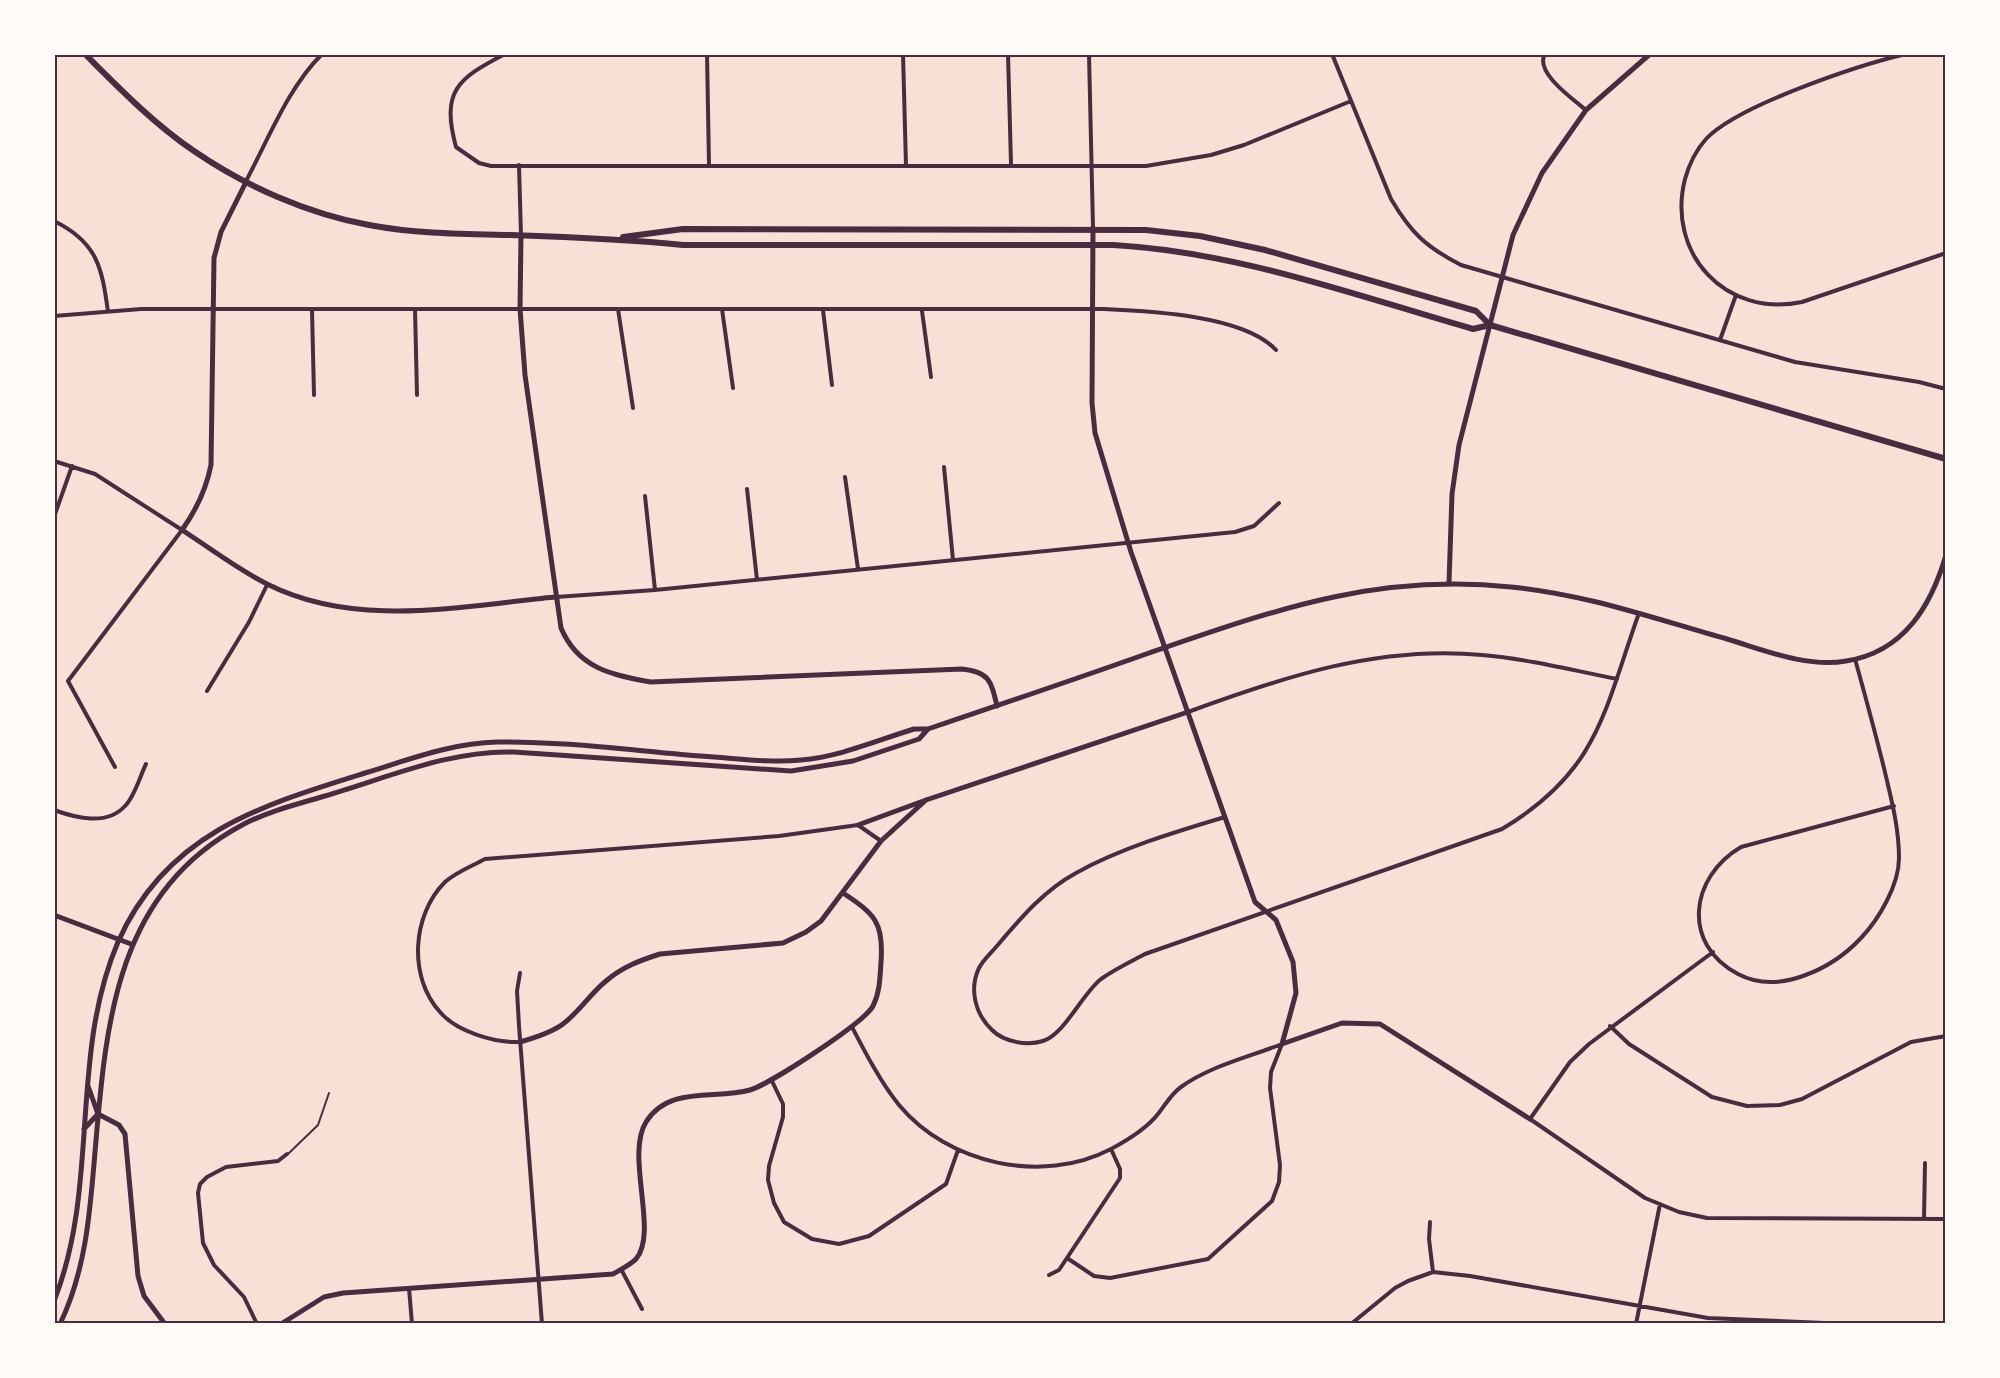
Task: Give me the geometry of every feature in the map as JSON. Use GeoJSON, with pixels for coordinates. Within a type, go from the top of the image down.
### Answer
{"type":"FeatureCollection","features":[{"type":"Feature","properties":{"kind":"main road"},"geometry":{"type":"LineString","coordinates":[[85,54],[162,126],[194,151],[246,182],[306,208],[368,225],[435,234],[614,238],[683,245],[1093,245],[1161,249],[1240,262],[1473,328],[1490,325],[1946,459]]}},
{"type":"Feature","properties":{"kind":"main road"},"geometry":{"type":"LineString","coordinates":[[614,238],[683,229],[1093,228],[1172,233],[1265,250],[1476,311],[1490,325]]}},
{"type":"Feature","properties":{"kind":"street"},"geometry":{"type":"LineString","coordinates":[[115,767],[68,681],[199,505],[207,485],[211,465],[212,310],[216,247],[228,215],[295,89],[307,69],[322,54]]}},
{"type":"Feature","properties":{"kind":"street"},"geometry":{"type":"LineString","coordinates":[[505,54],[471,71],[451,100],[449,121],[456,147],[479,163],[491,166],[1146,165],[1211,155],[1244,145],[1351,101]]}},
{"type":"Feature","properties":{"kind":"street"},"geometry":{"type":"LineString","coordinates":[[707,54],[709,165]]}},
{"type":"Feature","properties":{"kind":"street"},"geometry":{"type":"LineString","coordinates":[[903,54],[906,166]]}},
{"type":"Feature","properties":{"kind":"street"},"geometry":{"type":"LineString","coordinates":[[1008,54],[1011,164]]}},
{"type":"Feature","properties":{"kind":"street"},"geometry":{"type":"LineString","coordinates":[[1067,1258],[1094,1276],[1110,1278],[1208,1259],[1272,1201],[1279,1182],[1280,1165],[1270,1088],[1271,1072],[1282,1044],[1296,993],[1293,962],[1276,920],[1255,902],[1128,541],[1095,434],[1092,403],[1093,228],[1089,54]]}},
{"type":"Feature","properties":{"kind":"street"},"geometry":{"type":"LineString","coordinates":[[1332,54],[1391,199],[1414,234],[1431,249],[1461,265],[1502,278],[1795,362],[1919,382],[1946,389]]}},
{"type":"Feature","properties":{"kind":"street"},"geometry":{"type":"LineString","coordinates":[[1545,54],[1543,69],[1586,110]]}},
{"type":"Feature","properties":{"kind":"street"},"geometry":{"type":"LineString","coordinates":[[1449,583],[1456,462],[1513,235],[1527,201],[1559,146],[1586,110],[1650,54]]}},
{"type":"Feature","properties":{"kind":"street"},"geometry":{"type":"LineString","coordinates":[[1906,54],[1849,69],[1740,115],[1706,139],[1690,163],[1682,194],[1682,220],[1688,244],[1708,275],[1736,295],[1763,304],[1786,305],[1946,253]]}},
{"type":"Feature","properties":{"kind":"street"},"geometry":{"type":"LineString","coordinates":[[519,165],[520,309],[525,375],[555,597],[561,628],[576,654],[590,664],[620,676],[651,682],[962,669],[979,671],[990,681],[997,706]]}},
{"type":"Feature","properties":{"kind":"street"},"geometry":{"type":"LineString","coordinates":[[54,221],[81,238],[96,255],[103,275],[108,312]]}},
{"type":"Feature","properties":{"kind":"street"},"geometry":{"type":"LineString","coordinates":[[1720,340],[1736,295]]}},
{"type":"Feature","properties":{"kind":"street"},"geometry":{"type":"LineString","coordinates":[[54,316],[141,309],[922,311],[1092,309],[1172,312],[1266,339],[1276,350]]}},
{"type":"Feature","properties":{"kind":"street"},"geometry":{"type":"LineString","coordinates":[[415,309],[417,395]]}},
{"type":"Feature","properties":{"kind":"street"},"geometry":{"type":"LineString","coordinates":[[618,309],[633,408]]}},
{"type":"Feature","properties":{"kind":"street"},"geometry":{"type":"LineString","coordinates":[[722,309],[733,388]]}},
{"type":"Feature","properties":{"kind":"street"},"geometry":{"type":"LineString","coordinates":[[312,310],[314,394]]}},
{"type":"Feature","properties":{"kind":"street"},"geometry":{"type":"LineString","coordinates":[[823,310],[832,385]]}},
{"type":"Feature","properties":{"kind":"street"},"geometry":{"type":"LineString","coordinates":[[922,311],[931,377]]}},
{"type":"Feature","properties":{"kind":"street"},"geometry":{"type":"LineString","coordinates":[[54,461],[72,466],[115,485],[267,585],[315,603],[386,612],[655,590],[1235,532],[1254,526],[1279,503]]}},
{"type":"Feature","properties":{"kind":"street"},"geometry":{"type":"LineString","coordinates":[[54,518],[72,466]]}},
{"type":"Feature","properties":{"kind":"street"},"geometry":{"type":"LineString","coordinates":[[944,466],[953,560]]}},
{"type":"Feature","properties":{"kind":"street"},"geometry":{"type":"LineString","coordinates":[[845,477],[858,569]]}},
{"type":"Feature","properties":{"kind":"street"},"geometry":{"type":"LineString","coordinates":[[747,489],[758,580]]}},
{"type":"Feature","properties":{"kind":"street"},"geometry":{"type":"LineString","coordinates":[[645,496],[655,590]]}},
{"type":"Feature","properties":{"kind":"street"},"geometry":{"type":"LineString","coordinates":[[54,1300],[72,1243],[80,1196],[83,1131],[101,993],[119,939],[147,895],[195,844],[243,815],[272,802],[405,759],[464,745],[497,742],[785,761],[805,760],[914,729],[928,729],[1262,614],[1321,597],[1393,585],[1449,583],[1563,594],[1639,613],[1799,659],[1826,662],[1855,659],[1879,650],[1905,634],[1923,612],[1938,584],[1946,555]]}},
{"type":"Feature","properties":{"kind":"street"},"geometry":{"type":"LineString","coordinates":[[207,691],[236,645],[267,585]]}},
{"type":"Feature","properties":{"kind":"street"},"geometry":{"type":"LineString","coordinates":[[1225,817],[1107,858],[1074,874],[1029,907],[980,967],[975,1003],[983,1020],[994,1032],[1018,1043],[1046,1040],[1057,1032],[1084,996],[1101,980],[1121,966],[1145,954],[1502,829],[1525,815],[1558,788],[1575,769],[1600,727],[1639,613]]}},
{"type":"Feature","properties":{"kind":"street"},"geometry":{"type":"LineString","coordinates":[[926,800],[881,841],[821,921],[783,943],[660,954],[626,967],[605,982],[581,1010],[561,1026],[520,1042],[500,1041],[467,1031],[441,1014],[431,1000],[418,963],[418,942],[429,903],[454,875],[485,859],[779,836],[858,825],[926,800],[1311,670],[1357,660],[1416,653],[1481,654],[1528,660],[1617,679]]}},
{"type":"Feature","properties":{"kind":"street"},"geometry":{"type":"LineString","coordinates":[[1855,659],[1894,806],[1899,859],[1896,874],[1879,914],[1869,930],[1846,954],[1795,979],[1769,981],[1740,975],[1725,965],[1713,952],[1703,935],[1699,916],[1700,897],[1706,880],[1724,857],[1741,847],[1894,806]]}},
{"type":"Feature","properties":{"kind":"street"},"geometry":{"type":"LineString","coordinates":[[60,1324],[85,1249],[98,1114],[115,1000],[131,944],[165,889],[185,867],[217,840],[245,824],[298,804],[455,757],[514,752],[791,771],[853,761],[919,740],[928,729]]}},
{"type":"Feature","properties":{"kind":"street"},"geometry":{"type":"LineString","coordinates":[[54,810],[96,819],[108,816],[125,806],[146,764]]}},
{"type":"Feature","properties":{"kind":"street"},"geometry":{"type":"LineString","coordinates":[[858,825],[881,841]]}},
{"type":"Feature","properties":{"kind":"street"},"geometry":{"type":"LineString","coordinates":[[281,1324],[324,1297],[343,1293],[613,1274],[636,1258],[644,1241],[639,1144],[646,1123],[658,1107],[677,1098],[748,1091],[771,1079],[866,1016],[879,990],[883,937],[877,920],[843,893]]}},
{"type":"Feature","properties":{"kind":"street"},"geometry":{"type":"LineString","coordinates":[[54,915],[131,944]]}},
{"type":"Feature","properties":{"kind":"street"},"geometry":{"type":"LineString","coordinates":[[1530,1119],[1570,1062],[1610,1026],[1667,988],[1713,952]]}},
{"type":"Feature","properties":{"kind":"street"},"geometry":{"type":"LineString","coordinates":[[520,973],[517,991],[520,1042],[542,1324]]}},
{"type":"Feature","properties":{"kind":"street"},"geometry":{"type":"LineString","coordinates":[[852,1027],[899,1105],[927,1132],[977,1158],[1011,1166],[1070,1163],[1090,1159],[1111,1149],[1157,1116],[1169,1097],[1198,1077],[1342,1023],[1380,1024],[1530,1119],[1646,1198],[1679,1212],[1707,1218],[1946,1219]]}},
{"type":"Feature","properties":{"kind":"street"},"geometry":{"type":"LineString","coordinates":[[1610,1026],[1629,1044],[1712,1097],[1748,1106],[1780,1105],[1802,1099],[1911,1042],[1946,1036]]}},
{"type":"Feature","properties":{"kind":"street"},"geometry":{"type":"LineString","coordinates":[[771,1079],[783,1104],[783,1117],[769,1166],[768,1180],[774,1203],[784,1222],[812,1239],[839,1244],[869,1236],[946,1184],[958,1150]]}},
{"type":"Feature","properties":{"kind":"street"},"geometry":{"type":"LineString","coordinates":[[88,1085],[98,1114],[119,1125],[125,1134],[138,1276],[144,1296],[165,1324]]}},
{"type":"Feature","properties":{"kind":"street"},"geometry":{"type":"LineString","coordinates":[[83,1131],[98,1114]]}},
{"type":"Feature","properties":{"kind":"street"},"geometry":{"type":"LineString","coordinates":[[1048,1275],[1059,1270],[1120,1178],[1120,1169],[1111,1149]]}},
{"type":"Feature","properties":{"kind":"street"},"geometry":{"type":"LineString","coordinates":[[257,1324],[244,1297],[214,1265],[203,1243],[198,1193],[207,1177],[226,1167],[278,1161],[287,1154]]}},
{"type":"Feature","properties":{"kind":"street"},"geometry":{"type":"LineString","coordinates":[[1924,1220],[1925,1162]]}},
{"type":"Feature","properties":{"kind":"street"},"geometry":{"type":"LineString","coordinates":[[1636,1324],[1660,1204]]}},
{"type":"Feature","properties":{"kind":"street"},"geometry":{"type":"LineString","coordinates":[[1430,1222],[1429,1239],[1433,1272]]}},
{"type":"Feature","properties":{"kind":"street"},"geometry":{"type":"LineString","coordinates":[[621,1269],[642,1309]]}},
{"type":"Feature","properties":{"kind":"street"},"geometry":{"type":"LineString","coordinates":[[1351,1324],[1395,1288],[1433,1272],[1470,1276],[1708,1318],[1848,1324]]}},
{"type":"Feature","properties":{"kind":"street"},"geometry":{"type":"LineString","coordinates":[[409,1288],[412,1324]]}},
{"type":"Feature","properties":{"kind":"lane"},"geometry":{"type":"LineString","coordinates":[[287,1154],[318,1125],[329,1093]]}}]}
